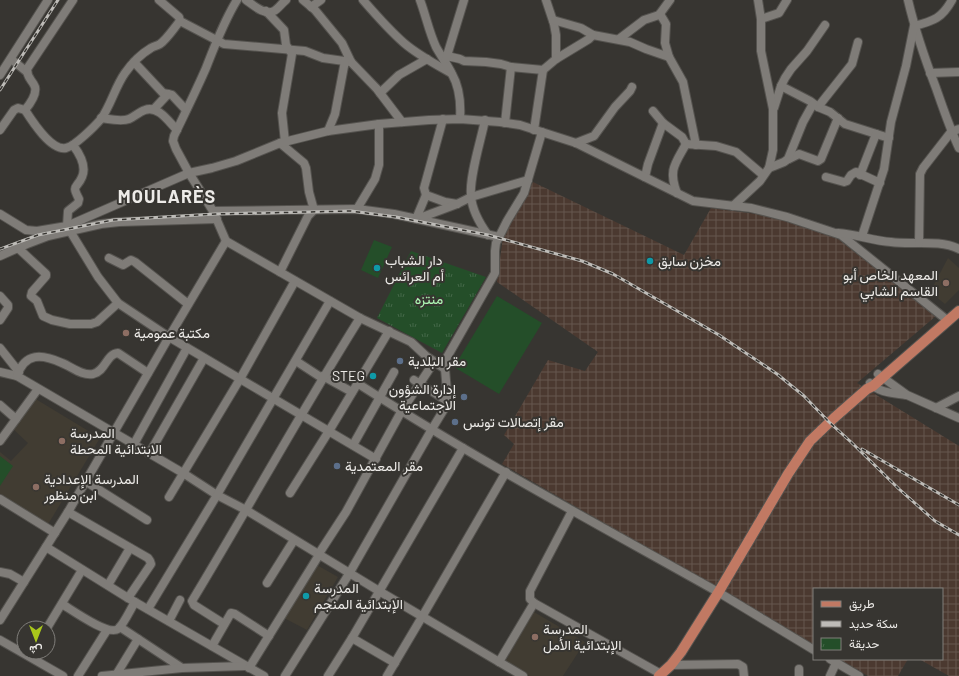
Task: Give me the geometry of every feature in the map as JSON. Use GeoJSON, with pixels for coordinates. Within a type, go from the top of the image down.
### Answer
{"type":"FeatureCollection","features":[{"type":"Feature","properties":{"kind":"main road"},"geometry":{"type":"LineString","coordinates":[[660,675],[682,652],[810,441],[912,349],[959,304]]}},
{"type":"Feature","properties":{"kind":"main road"},"geometry":{"type":"LineString","coordinates":[[945,318],[959,311]]}},
{"type":"Feature","properties":{"kind":"street"},"geometry":{"type":"LineString","coordinates":[[0,75],[48,0]]}},
{"type":"Feature","properties":{"kind":"street"},"geometry":{"type":"LineString","coordinates":[[25,110],[35,95],[35,88],[27,75],[27,69],[73,0]]}},
{"type":"Feature","properties":{"kind":"street"},"geometry":{"type":"LineString","coordinates":[[159,0],[179,17],[180,21],[217,42],[236,46],[305,51],[323,58],[348,62]]}},
{"type":"Feature","properties":{"kind":"street"},"geometry":{"type":"LineString","coordinates":[[237,0],[229,13],[173,141],[189,173],[214,211],[226,241],[360,318],[379,328],[389,330],[411,342],[426,356],[445,369]]}},
{"type":"Feature","properties":{"kind":"street"},"geometry":{"type":"LineString","coordinates":[[246,0],[262,11],[274,11],[286,0]]}},
{"type":"Feature","properties":{"kind":"street"},"geometry":{"type":"LineString","coordinates":[[302,0],[311,7],[342,43],[348,62],[380,93],[402,122]]}},
{"type":"Feature","properties":{"kind":"street"},"geometry":{"type":"LineString","coordinates":[[311,7],[321,0]]}},
{"type":"Feature","properties":{"kind":"street"},"geometry":{"type":"LineString","coordinates":[[363,0],[382,23],[405,44],[452,74]]}},
{"type":"Feature","properties":{"kind":"street"},"geometry":{"type":"LineString","coordinates":[[420,0],[430,33],[437,48],[446,59],[458,88],[460,119]]}},
{"type":"Feature","properties":{"kind":"street"},"geometry":{"type":"LineString","coordinates":[[446,59],[464,0]]}},
{"type":"Feature","properties":{"kind":"street"},"geometry":{"type":"LineString","coordinates":[[546,0],[553,20],[556,35],[556,59]]}},
{"type":"Feature","properties":{"kind":"street"},"geometry":{"type":"LineString","coordinates":[[619,39],[644,20],[660,14],[670,0]]}},
{"type":"Feature","properties":{"kind":"street"},"geometry":{"type":"LineString","coordinates":[[758,0],[761,19],[761,51],[773,109],[773,150],[769,168]]}},
{"type":"Feature","properties":{"kind":"street"},"geometry":{"type":"LineString","coordinates":[[761,19],[779,13],[787,0]]}},
{"type":"Feature","properties":{"kind":"street"},"geometry":{"type":"LineString","coordinates":[[908,0],[914,26],[930,73],[955,130],[959,148]]}},
{"type":"Feature","properties":{"kind":"street"},"geometry":{"type":"LineString","coordinates":[[914,26],[934,21],[940,17],[952,0]]}},
{"type":"Feature","properties":{"kind":"street"},"geometry":{"type":"LineString","coordinates":[[266,11],[284,30],[286,45],[292,54],[282,113],[282,143],[304,163],[310,200],[314,210]]}},
{"type":"Feature","properties":{"kind":"street"},"geometry":{"type":"LineString","coordinates":[[660,14],[666,24],[666,43],[669,57],[683,82],[696,145]]}},
{"type":"Feature","properties":{"kind":"street"},"geometry":{"type":"LineString","coordinates":[[553,20],[581,28],[593,35],[630,42],[669,57]]}},
{"type":"Feature","properties":{"kind":"street"},"geometry":{"type":"LineString","coordinates":[[0,130],[14,110],[18,108],[25,110],[34,125],[45,137],[57,146],[65,148],[73,145],[101,118],[122,78],[134,62],[162,42],[180,21]]}},
{"type":"Feature","properties":{"kind":"street"},"geometry":{"type":"LineString","coordinates":[[773,109],[781,86],[791,68],[806,52],[825,25]]}},
{"type":"Feature","properties":{"kind":"street"},"geometry":{"type":"LineString","coordinates":[[862,236],[884,169],[891,122],[906,66],[914,26]]}},
{"type":"Feature","properties":{"kind":"street"},"geometry":{"type":"LineString","coordinates":[[285,676],[349,574],[446,406],[445,364],[448,355],[495,273],[495,251],[499,237],[524,193],[528,180],[538,131],[543,70],[556,59],[593,35]]}},
{"type":"Feature","properties":{"kind":"street"},"geometry":{"type":"LineString","coordinates":[[788,159],[803,122],[852,64],[858,42]]}},
{"type":"Feature","properties":{"kind":"street"},"geometry":{"type":"LineString","coordinates":[[11,59],[27,72]]}},
{"type":"Feature","properties":{"kind":"street"},"geometry":{"type":"LineString","coordinates":[[380,93],[398,75],[427,59]]}},
{"type":"Feature","properties":{"kind":"street"},"geometry":{"type":"LineString","coordinates":[[446,59],[460,59],[464,61],[501,64],[511,67],[543,70]]}},
{"type":"Feature","properties":{"kind":"street"},"geometry":{"type":"LineString","coordinates":[[134,62],[163,93],[172,95],[186,110]]}},
{"type":"Feature","properties":{"kind":"street"},"geometry":{"type":"LineString","coordinates":[[328,131],[335,114],[348,62]]}},
{"type":"Feature","properties":{"kind":"street"},"geometry":{"type":"LineString","coordinates":[[505,123],[511,67]]}},
{"type":"Feature","properties":{"kind":"street"},"geometry":{"type":"LineString","coordinates":[[930,73],[959,72]]}},
{"type":"Feature","properties":{"kind":"street"},"geometry":{"type":"LineString","coordinates":[[781,86],[830,112],[850,126],[889,138]]}},
{"type":"Feature","properties":{"kind":"street"},"geometry":{"type":"LineString","coordinates":[[576,143],[594,136],[632,87]]}},
{"type":"Feature","properties":{"kind":"street"},"geometry":{"type":"LineString","coordinates":[[154,109],[168,94]]}},
{"type":"Feature","properties":{"kind":"street"},"geometry":{"type":"LineString","coordinates":[[101,118],[125,120],[130,119],[144,110],[154,109],[158,111],[177,130]]}},
{"type":"Feature","properties":{"kind":"street"},"geometry":{"type":"LineString","coordinates":[[653,111],[663,124],[682,137],[686,144]]}},
{"type":"Feature","properties":{"kind":"street"},"geometry":{"type":"LineString","coordinates":[[733,206],[760,181],[769,168],[799,154],[818,161],[838,118]]}},
{"type":"Feature","properties":{"kind":"street"},"geometry":{"type":"LineString","coordinates":[[0,256],[68,228],[189,173],[236,161],[282,143],[328,131],[379,124],[460,119],[485,120],[520,125],[576,143],[693,201],[706,204],[751,208],[787,217],[841,234],[945,318]]}},
{"type":"Feature","properties":{"kind":"street"},"geometry":{"type":"LineString","coordinates":[[416,219],[426,195],[424,188],[443,120]]}},
{"type":"Feature","properties":{"kind":"street"},"geometry":{"type":"LineString","coordinates":[[485,120],[471,184],[471,197],[477,217],[488,235]]}},
{"type":"Feature","properties":{"kind":"street"},"geometry":{"type":"LineString","coordinates":[[357,209],[375,179],[379,165],[379,124]]}},
{"type":"Feature","properties":{"kind":"street"},"geometry":{"type":"LineString","coordinates":[[645,177],[648,164],[663,124]]}},
{"type":"Feature","properties":{"kind":"street"},"geometry":{"type":"LineString","coordinates":[[919,243],[920,174],[923,168],[955,130]]}},
{"type":"Feature","properties":{"kind":"street"},"geometry":{"type":"LineString","coordinates":[[860,174],[876,134]]}},
{"type":"Feature","properties":{"kind":"street"},"geometry":{"type":"LineString","coordinates":[[686,144],[716,146],[736,152],[763,175]]}},
{"type":"Feature","properties":{"kind":"street"},"geometry":{"type":"LineString","coordinates":[[677,193],[672,176],[673,170],[686,144]]}},
{"type":"Feature","properties":{"kind":"street"},"geometry":{"type":"LineString","coordinates":[[73,145],[80,155],[83,175],[76,184],[75,191],[79,199],[78,203],[68,211],[68,228],[98,277],[118,303],[187,348],[376,459]]}},
{"type":"Feature","properties":{"kind":"street"},"geometry":{"type":"LineString","coordinates":[[826,177],[847,182],[854,172],[880,183]]}},
{"type":"Feature","properties":{"kind":"street"},"geometry":{"type":"LineString","coordinates":[[416,219],[457,204],[471,197],[528,180]]}},
{"type":"Feature","properties":{"kind":"street"},"geometry":{"type":"LineString","coordinates":[[426,195],[445,202],[457,204]]}},
{"type":"Feature","properties":{"kind":"street"},"geometry":{"type":"LineString","coordinates":[[214,211],[357,209],[416,219],[499,237]]}},
{"type":"Feature","properties":{"kind":"street"},"geometry":{"type":"LineString","coordinates":[[280,272],[308,216],[314,210]]}},
{"type":"Feature","properties":{"kind":"street"},"geometry":{"type":"LineString","coordinates":[[0,214],[26,230],[37,231],[119,222],[217,219]]}},
{"type":"Feature","properties":{"kind":"street"},"geometry":{"type":"LineString","coordinates":[[835,232],[890,242],[942,244],[959,249]]}},
{"type":"Feature","properties":{"kind":"street"},"geometry":{"type":"LineString","coordinates":[[0,620],[68,512],[226,241]]}},
{"type":"Feature","properties":{"kind":"street"},"geometry":{"type":"LineString","coordinates":[[18,248],[46,274],[46,276],[32,292],[31,296],[37,301],[41,313],[46,319],[70,324],[92,324],[97,322],[118,303]]}},
{"type":"Feature","properties":{"kind":"street"},"geometry":{"type":"LineString","coordinates":[[109,258],[123,265],[131,260],[135,262],[188,304]]}},
{"type":"Feature","properties":{"kind":"street"},"geometry":{"type":"LineString","coordinates":[[169,497],[240,379],[296,281]]}},
{"type":"Feature","properties":{"kind":"street"},"geometry":{"type":"LineString","coordinates":[[0,296],[8,305],[8,308],[0,320]]}},
{"type":"Feature","properties":{"kind":"street"},"geometry":{"type":"LineString","coordinates":[[148,609],[274,400],[330,301]]}},
{"type":"Feature","properties":{"kind":"street"},"geometry":{"type":"LineString","coordinates":[[224,624],[194,605],[192,601],[323,377],[360,318]]}},
{"type":"Feature","properties":{"kind":"street"},"geometry":{"type":"LineString","coordinates":[[290,493],[389,330]]}},
{"type":"Feature","properties":{"kind":"street"},"geometry":{"type":"LineString","coordinates":[[0,348],[18,374],[38,389],[183,473],[217,495],[246,510],[349,574],[524,676]]}},
{"type":"Feature","properties":{"kind":"street"},"geometry":{"type":"LineString","coordinates":[[134,444],[187,348]]}},
{"type":"Feature","properties":{"kind":"street"},"geometry":{"type":"LineString","coordinates":[[18,374],[26,361],[37,356],[61,362],[86,374],[93,374],[102,368],[110,356],[118,353],[148,373]]}},
{"type":"Feature","properties":{"kind":"street"},"geometry":{"type":"LineString","coordinates":[[150,454],[204,358]]}},
{"type":"Feature","properties":{"kind":"street"},"geometry":{"type":"LineString","coordinates":[[296,362],[352,392]]}},
{"type":"Feature","properties":{"kind":"street"},"geometry":{"type":"LineString","coordinates":[[247,667],[269,636],[346,512],[417,382],[434,362]]}},
{"type":"Feature","properties":{"kind":"street"},"geometry":{"type":"LineString","coordinates":[[0,372],[18,374]]}},
{"type":"Feature","properties":{"kind":"street"},"geometry":{"type":"LineString","coordinates":[[353,445],[394,372]]}},
{"type":"Feature","properties":{"kind":"street"},"geometry":{"type":"LineString","coordinates":[[881,376],[907,395],[959,418]]}},
{"type":"Feature","properties":{"kind":"street"},"geometry":{"type":"LineString","coordinates":[[417,382],[447,401]]}},
{"type":"Feature","properties":{"kind":"street"},"geometry":{"type":"LineString","coordinates":[[357,383],[463,448],[718,593],[813,649]]}},
{"type":"Feature","properties":{"kind":"street"},"geometry":{"type":"LineString","coordinates":[[870,387],[886,392],[907,395]]}},
{"type":"Feature","properties":{"kind":"street"},"geometry":{"type":"LineString","coordinates":[[0,441],[38,389]]}},
{"type":"Feature","properties":{"kind":"street"},"geometry":{"type":"LineString","coordinates":[[936,408],[959,396]]}},
{"type":"Feature","properties":{"kind":"street"},"geometry":{"type":"LineString","coordinates":[[0,405],[16,419]]}},
{"type":"Feature","properties":{"kind":"street"},"geometry":{"type":"LineString","coordinates":[[328,676],[352,638],[463,448]]}},
{"type":"Feature","properties":{"kind":"street"},"geometry":{"type":"LineString","coordinates":[[386,676],[506,472]]}},
{"type":"Feature","properties":{"kind":"street"},"geometry":{"type":"LineString","coordinates":[[85,481],[146,520]]}},
{"type":"Feature","properties":{"kind":"street"},"geometry":{"type":"LineString","coordinates":[[1,501],[55,533]]}},
{"type":"Feature","properties":{"kind":"street"},"geometry":{"type":"LineString","coordinates":[[572,511],[530,591],[530,599],[534,603],[660,675]]}},
{"type":"Feature","properties":{"kind":"street"},"geometry":{"type":"LineString","coordinates":[[62,604],[107,630],[114,630],[120,627],[131,600],[151,564],[148,558],[68,512]]}},
{"type":"Feature","properties":{"kind":"street"},"geometry":{"type":"LineString","coordinates":[[267,583],[294,540]]}},
{"type":"Feature","properties":{"kind":"street"},"geometry":{"type":"LineString","coordinates":[[46,547],[131,600],[264,676]]}},
{"type":"Feature","properties":{"kind":"street"},"geometry":{"type":"LineString","coordinates":[[108,585],[130,548]]}},
{"type":"Feature","properties":{"kind":"street"},"geometry":{"type":"LineString","coordinates":[[52,620],[82,570]]}},
{"type":"Feature","properties":{"kind":"street"},"geometry":{"type":"LineString","coordinates":[[0,572],[10,574],[24,582]]}},
{"type":"Feature","properties":{"kind":"street"},"geometry":{"type":"LineString","coordinates":[[169,621],[180,600]]}},
{"type":"Feature","properties":{"kind":"street"},"geometry":{"type":"LineString","coordinates":[[499,662],[534,603]]}},
{"type":"Feature","properties":{"kind":"street"},"geometry":{"type":"LineString","coordinates":[[212,646],[230,614],[233,613],[269,636]]}},
{"type":"Feature","properties":{"kind":"street"},"geometry":{"type":"LineString","coordinates":[[120,627],[182,668]]}},
{"type":"Feature","properties":{"kind":"street"},"geometry":{"type":"LineString","coordinates":[[78,676],[107,630]]}},
{"type":"Feature","properties":{"kind":"street"},"geometry":{"type":"LineString","coordinates":[[352,638],[395,663]]}},
{"type":"Feature","properties":{"kind":"street"},"geometry":{"type":"LineString","coordinates":[[116,675],[138,639]]}},
{"type":"Feature","properties":{"kind":"street"},"geometry":{"type":"LineString","coordinates":[[0,640],[16,648]]}},
{"type":"Feature","properties":{"kind":"street"},"geometry":{"type":"LineString","coordinates":[[39,660],[63,676]]}},
{"type":"Feature","properties":{"kind":"street"},"geometry":{"type":"LineString","coordinates":[[830,676],[833,661],[847,673],[859,676]]}},
{"type":"Feature","properties":{"kind":"street"},"geometry":{"type":"LineString","coordinates":[[672,664],[738,664],[743,667],[744,676]]}},
{"type":"Feature","properties":{"kind":"street"},"geometry":{"type":"LineString","coordinates":[[102,676],[136,675],[182,668],[247,667]]}},
{"type":"Feature","properties":{"kind":"shaded area"},"geometry":{"type":"Polygon","coordinates":[[[533,182],[684,255],[711,208],[787,218],[833,235],[936,316],[857,383],[959,446],[959,676],[949,676],[921,660],[943,660],[943,588],[813,588],[813,644],[502,464],[514,444],[504,435],[548,360],[585,371],[598,352],[497,282],[504,229],[533,182]]]}},
{"type":"Feature","properties":{"kind":"shaded area","name":"المعهد الخاص أبو القاسم الشابي"},"geometry":{"type":"Polygon","coordinates":[[[948,258],[959,268],[959,290],[945,304],[930,292],[948,258]]]}},
{"type":"Feature","properties":{"kind":"shaded area"},"geometry":{"type":"Polygon","coordinates":[[[34,398],[100,438],[47,526],[0,496],[0,452],[11,461],[28,443],[12,428],[34,398]]]}},
{"type":"Feature","properties":{"kind":"shaded area"},"geometry":{"type":"Polygon","coordinates":[[[315,564],[338,577],[307,630],[284,618],[315,564]]]}},
{"type":"Feature","properties":{"kind":"shaded area"},"geometry":{"type":"Polygon","coordinates":[[[534,612],[585,642],[563,676],[529,676],[505,661],[534,612]]]}},
{"type":"Feature","properties":{"kind":"shaded area"},"geometry":{"type":"Polygon","coordinates":[[[841,660],[907,660],[898,676],[868,676],[841,660]]]}},
{"type":"Feature","properties":{"kind":"green space"},"geometry":{"type":"Polygon","coordinates":[[[374,240],[392,247],[378,278],[361,270],[374,240]]]}},
{"type":"Feature","properties":{"kind":"green space","name":"منتزه"},"geometry":{"type":"Polygon","coordinates":[[[411,251],[486,277],[442,353],[377,318],[411,251]]]}},
{"type":"Feature","properties":{"kind":"green space"},"geometry":{"type":"Polygon","coordinates":[[[497,296],[542,323],[499,394],[454,367],[497,296]]]}},
{"type":"Feature","properties":{"kind":"green space"},"geometry":{"type":"Polygon","coordinates":[[[0,456],[13,466],[0,486],[0,456]]]}},
{"type":"Feature","properties":{"kind":"railway"},"geometry":{"type":"LineString","coordinates":[[0,90],[58,0]]}},
{"type":"Feature","properties":{"kind":"railway"},"geometry":{"type":"LineString","coordinates":[[0,249],[38,235],[113,220],[215,214],[351,211],[396,217],[488,235],[582,261],[613,274],[719,335],[777,374],[804,396],[899,489],[935,521],[959,535]]}},
{"type":"Feature","properties":{"kind":"railway"},"geometry":{"type":"LineString","coordinates":[[862,449],[959,505]]}},
{"type":"Feature","properties":{"kind":"place","name":"مخزن سابق"},"geometry":{"type":"Point","coordinates":[650,261]}},
{"type":"Feature","properties":{"kind":"place","name":"دار الشباب أم العرائس"},"geometry":{"type":"Point","coordinates":[377,268]}},
{"type":"Feature","properties":{"kind":"place","name":"المعهد الخاص أبو القاسم الشابي"},"geometry":{"type":"Point","coordinates":[946,283]}},
{"type":"Feature","properties":{"kind":"place","name":"مكتبة عمومية"},"geometry":{"type":"Point","coordinates":[126,333]}},
{"type":"Feature","properties":{"kind":"place","name":"مقر البلدية"},"geometry":{"type":"Point","coordinates":[400,361]}},
{"type":"Feature","properties":{"kind":"place","name":"STEG"},"geometry":{"type":"Point","coordinates":[373,376]}},
{"type":"Feature","properties":{"kind":"place","name":"إدارة الشؤون الاجتماعية"},"geometry":{"type":"Point","coordinates":[464,397]}},
{"type":"Feature","properties":{"kind":"place","name":"مقر إتصالات تونس"},"geometry":{"type":"Point","coordinates":[455,422]}},
{"type":"Feature","properties":{"kind":"place","name":"المدرسة الابتدائية المحطة"},"geometry":{"type":"Point","coordinates":[62,441]}},
{"type":"Feature","properties":{"kind":"place","name":"مقر المعتمدية"},"geometry":{"type":"Point","coordinates":[337,466]}},
{"type":"Feature","properties":{"kind":"place","name":"المدرسة الإعدادية ابن منظور"},"geometry":{"type":"Point","coordinates":[36,487]}},
{"type":"Feature","properties":{"kind":"place","name":"المدرسة الإبتدائية المنجم"},"geometry":{"type":"Point","coordinates":[306,596]}},
{"type":"Feature","properties":{"kind":"place","name":"المدرسة الإبتدائية الأمل"},"geometry":{"type":"Point","coordinates":[535,637]}},
{"type":"Feature","properties":{"kind":"district","name":"MOULARÈS"},"geometry":{"type":"Point","coordinates":[167,197]}}]}
